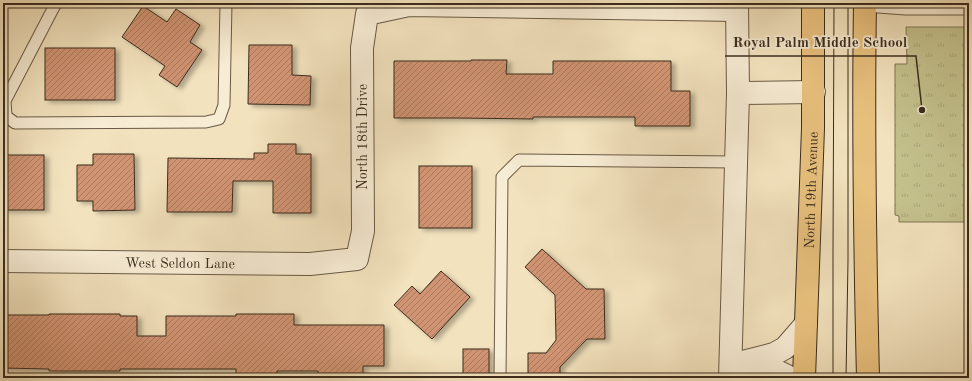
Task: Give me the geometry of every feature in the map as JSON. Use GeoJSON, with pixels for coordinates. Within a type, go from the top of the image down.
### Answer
{"type":"FeatureCollection","features":[{"type":"Feature","properties":{"kind":"main road","name":"North 19th Avenue"},"geometry":{"type":"LineString","coordinates":[[804,378],[814,92],[813,3]]}},
{"type":"Feature","properties":{"kind":"main road"},"geometry":{"type":"LineString","coordinates":[[865,5],[864,155],[868,378]]}},
{"type":"Feature","properties":{"kind":"street","name":"North 18th Drive"},"geometry":{"type":"LineString","coordinates":[[356,259],[363,231],[362,48],[367,14],[409,5],[737,7]]}},
{"type":"Feature","properties":{"kind":"street"},"geometry":{"type":"LineString","coordinates":[[731,371],[738,93],[737,7]]}},
{"type":"Feature","properties":{"kind":"street"},"geometry":{"type":"LineString","coordinates":[[738,93],[814,92]]}},
{"type":"Feature","properties":{"kind":"street","name":"West Seldon Lane"},"geometry":{"type":"LineString","coordinates":[[3,261],[310,264],[356,259]]}},
{"type":"Feature","properties":{"kind":"street"},"geometry":{"type":"LineString","coordinates":[[731,371],[774,354],[785,348],[806,324]]}},
{"type":"Feature","properties":{"kind":"street"},"geometry":{"type":"LineString","coordinates":[[731,371],[770,369],[786,374],[790,378]]}},
{"type":"Feature","properties":{"kind":"lane"},"geometry":{"type":"LineString","coordinates":[[56,3],[5,101],[6,116],[15,124],[206,122],[219,119],[224,105],[226,3]]}},
{"type":"Feature","properties":{"kind":"lane"},"geometry":{"type":"LineString","coordinates":[[865,5],[905,9],[965,9]]}},
{"type":"Feature","properties":{"kind":"lane"},"geometry":{"type":"LineString","coordinates":[[500,378],[502,177],[519,160],[736,162]]}},
{"type":"Feature","properties":{"kind":"green space"},"geometry":{"type":"Polygon","coordinates":[[[906,27],[969,27],[969,222],[899,222],[899,216],[895,215],[895,64],[907,64],[906,27]]]}},
{"type":"Feature","properties":{"kind":"building"},"geometry":{"type":"Polygon","coordinates":[[[143,6],[167,22],[176,9],[200,25],[190,42],[202,50],[177,87],[159,75],[165,66],[122,37],[143,6]]]}},
{"type":"Feature","properties":{"kind":"building"},"geometry":{"type":"Polygon","coordinates":[[[249,45],[292,45],[292,75],[311,76],[310,105],[248,104],[249,45]]]}},
{"type":"Feature","properties":{"kind":"building"},"geometry":{"type":"Polygon","coordinates":[[[45,48],[115,48],[115,100],[45,100],[45,48]]]}},
{"type":"Feature","properties":{"kind":"building"},"geometry":{"type":"Polygon","coordinates":[[[507,60],[506,74],[553,74],[553,61],[671,61],[671,91],[690,91],[690,126],[635,126],[635,117],[533,117],[533,119],[394,118],[394,61],[507,60]]]}},
{"type":"Feature","properties":{"kind":"building"},"geometry":{"type":"Polygon","coordinates":[[[268,144],[296,144],[296,154],[311,154],[311,213],[273,213],[273,181],[233,181],[232,212],[167,212],[168,158],[254,159],[254,153],[268,153],[268,144]]]}},
{"type":"Feature","properties":{"kind":"building"},"geometry":{"type":"Polygon","coordinates":[[[93,154],[134,154],[135,210],[93,211],[93,201],[77,201],[77,165],[93,165],[93,154]]]}},
{"type":"Feature","properties":{"kind":"building"},"geometry":{"type":"Polygon","coordinates":[[[3,155],[44,155],[44,210],[3,210],[3,155]]]}},
{"type":"Feature","properties":{"kind":"building"},"geometry":{"type":"Polygon","coordinates":[[[419,166],[472,166],[472,228],[419,228],[419,166]]]}},
{"type":"Feature","properties":{"kind":"building"},"geometry":{"type":"Polygon","coordinates":[[[542,249],[586,289],[604,289],[605,339],[587,339],[560,367],[560,378],[528,378],[528,353],[546,353],[556,340],[555,295],[525,267],[542,249]]]}},
{"type":"Feature","properties":{"kind":"building"},"geometry":{"type":"Polygon","coordinates":[[[441,271],[470,297],[432,339],[394,305],[412,286],[420,294],[441,271]]]}},
{"type":"Feature","properties":{"kind":"building"},"geometry":{"type":"Polygon","coordinates":[[[120,314],[120,316],[137,316],[137,336],[166,336],[166,316],[294,314],[294,325],[384,325],[384,366],[363,366],[363,375],[318,375],[318,371],[277,371],[277,378],[236,378],[236,369],[120,369],[120,371],[49,371],[49,369],[3,368],[3,315],[120,314]]]}},
{"type":"Feature","properties":{"kind":"building"},"geometry":{"type":"Polygon","coordinates":[[[463,349],[489,349],[489,378],[463,378],[463,349]]]}},
{"type":"Feature","properties":{"kind":"tram line"},"geometry":{"type":"LineString","coordinates":[[833,378],[834,3]]}},
{"type":"Feature","properties":{"kind":"tram line"},"geometry":{"type":"LineString","coordinates":[[846,378],[848,260],[848,3]]}},
{"type":"Feature","properties":{"kind":"place","name":"Royal Palm Middle School"},"geometry":{"type":"Point","coordinates":[922,110]}}]}
